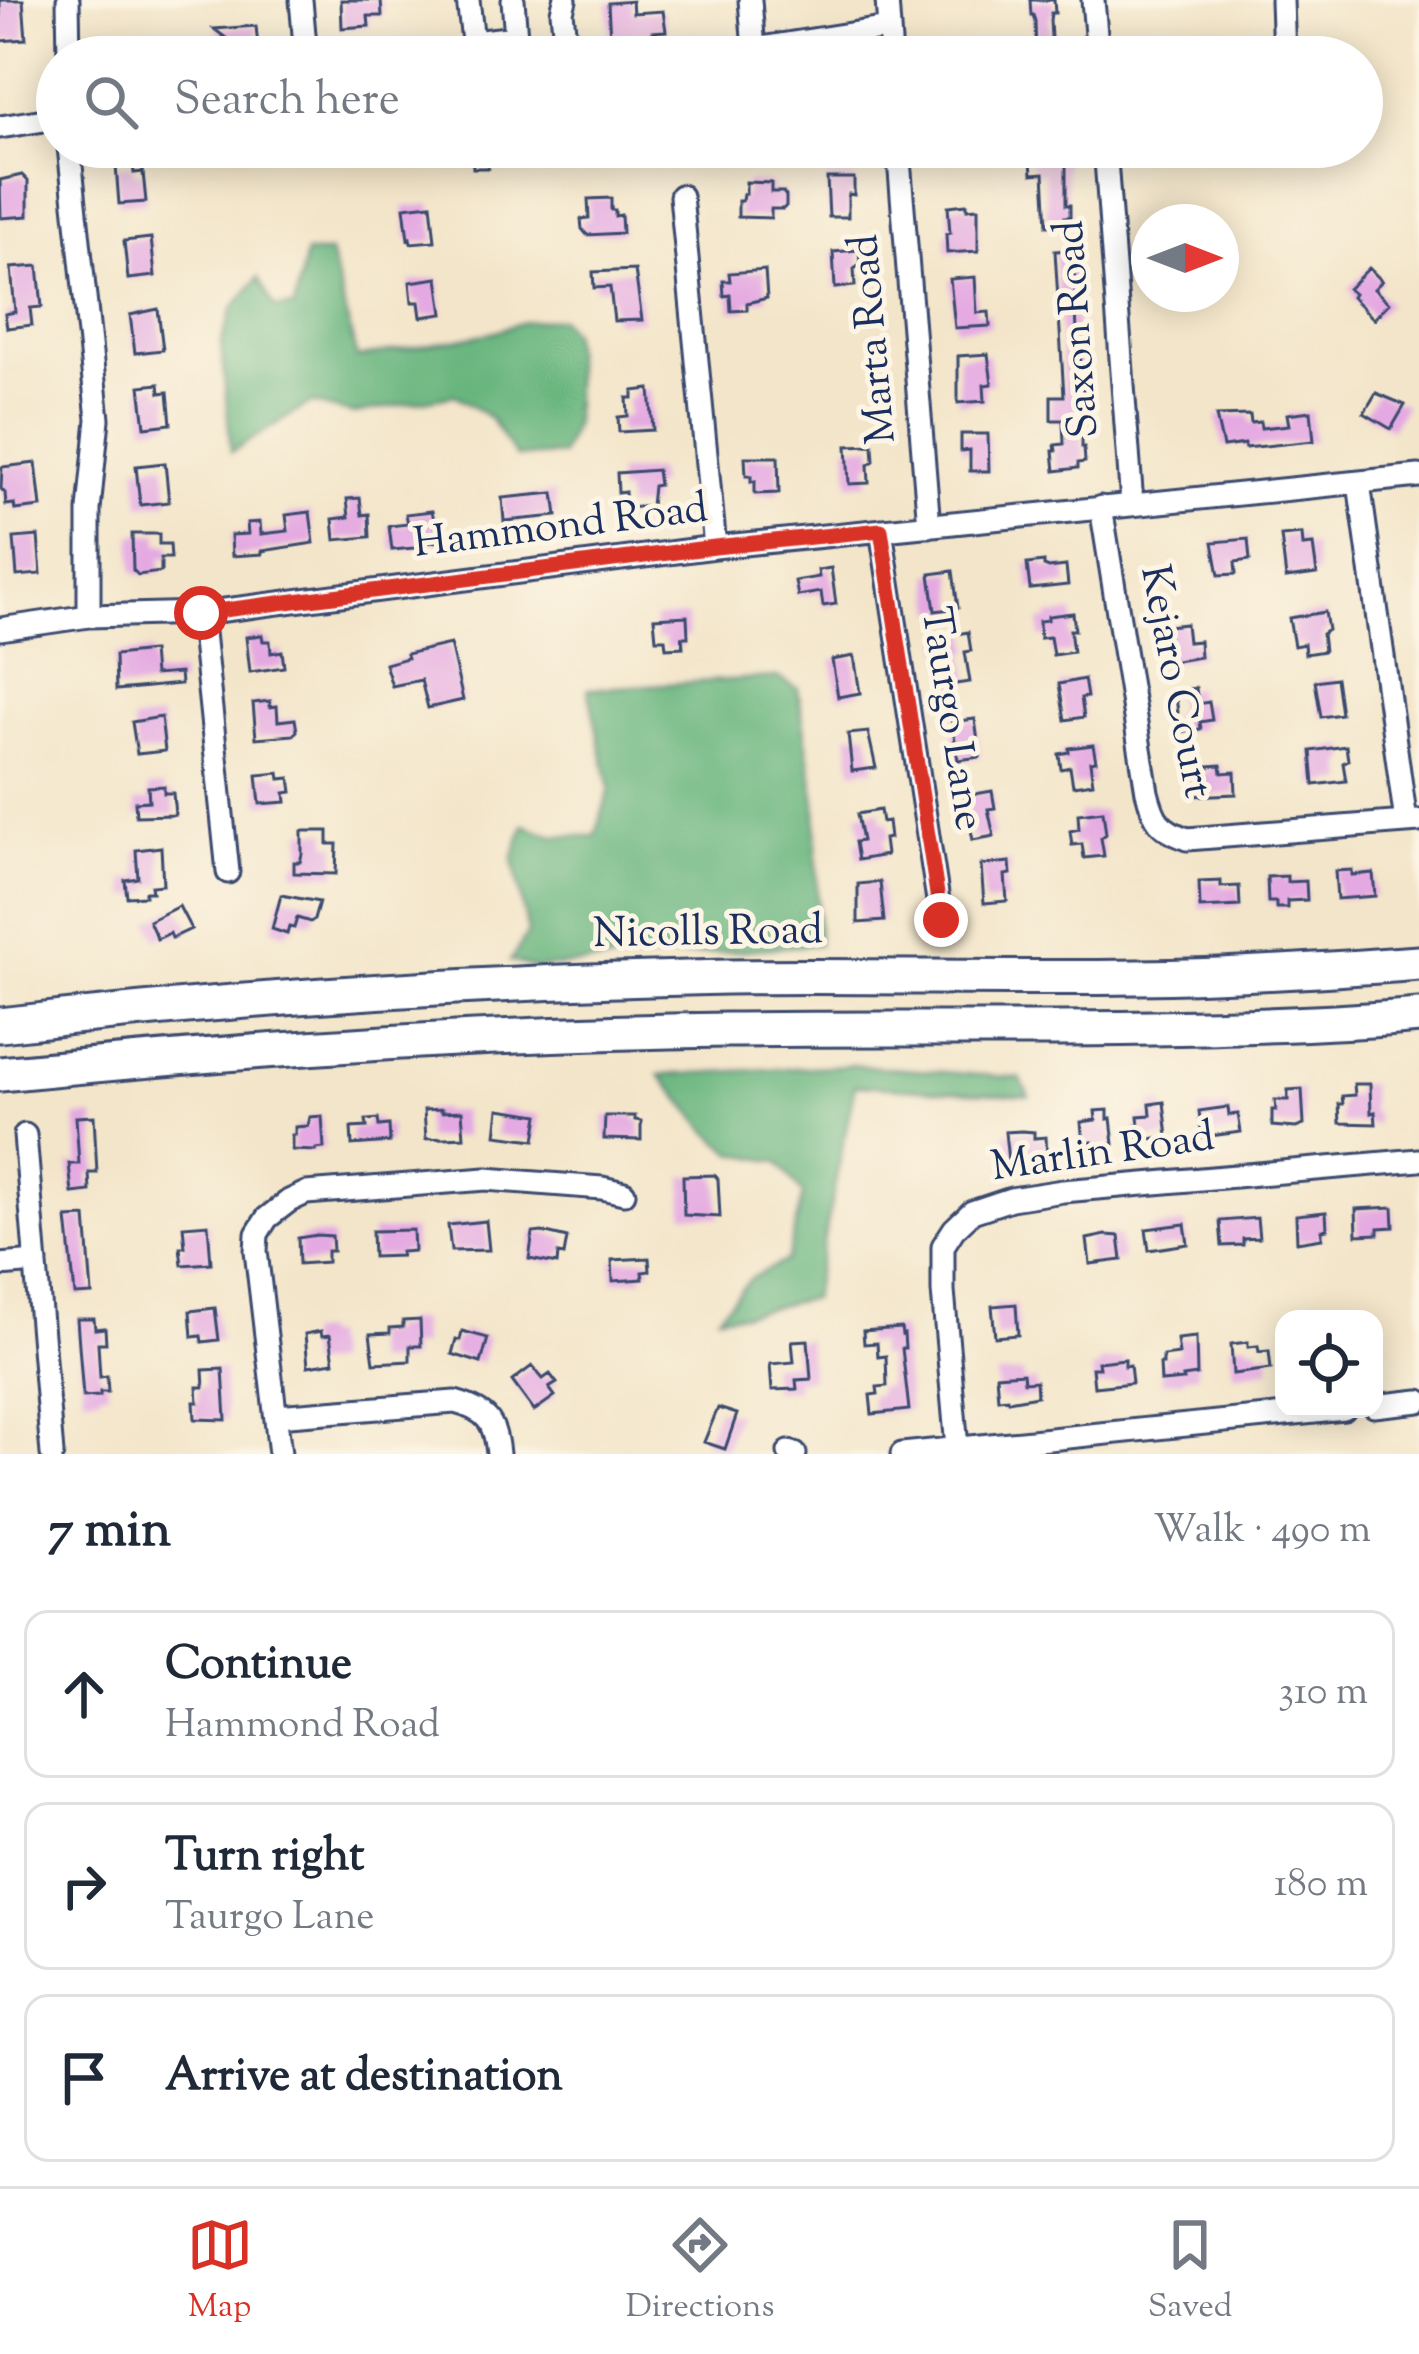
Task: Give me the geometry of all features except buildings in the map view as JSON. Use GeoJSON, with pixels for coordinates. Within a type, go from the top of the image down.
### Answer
{"type":"FeatureCollection","features":[{"type":"Feature","properties":{"kind":"highway","name":"Nicolls Road"},"geometry":{"type":"LineString","coordinates":[[0,1025],[190,1005],[491,984],[753,977],[1138,977],[1419,963]]}},
{"type":"Feature","properties":{"kind":"highway"},"geometry":{"type":"LineString","coordinates":[[0,1074],[293,1048],[510,1036],[727,1030],[1160,1029],[1419,1016]]}},
{"type":"Feature","properties":{"kind":"street"},"geometry":{"type":"LineString","coordinates":[[68,0],[69,36]]}},
{"type":"Feature","properties":{"kind":"street"},"geometry":{"type":"LineString","coordinates":[[301,0],[304,36]]}},
{"type":"Feature","properties":{"kind":"street"},"geometry":{"type":"LineString","coordinates":[[468,0],[472,36]]}},
{"type":"Feature","properties":{"kind":"street"},"geometry":{"type":"LineString","coordinates":[[513,0],[516,36]]}},
{"type":"Feature","properties":{"kind":"street"},"geometry":{"type":"LineString","coordinates":[[565,36],[566,0]]}},
{"type":"Feature","properties":{"kind":"street"},"geometry":{"type":"LineString","coordinates":[[750,0],[753,36]]}},
{"type":"Feature","properties":{"kind":"street"},"geometry":{"type":"LineString","coordinates":[[887,0],[889,36]]}},
{"type":"Feature","properties":{"kind":"street"},"geometry":{"type":"LineString","coordinates":[[1093,0],[1096,36]]}},
{"type":"Feature","properties":{"kind":"street"},"geometry":{"type":"LineString","coordinates":[[1282,0],[1283,36]]}},
{"type":"Feature","properties":{"kind":"street"},"geometry":{"type":"LineString","coordinates":[[839,36],[888,28]]}},
{"type":"Feature","properties":{"kind":"street"},"geometry":{"type":"LineString","coordinates":[[0,128],[36,122]]}},
{"type":"Feature","properties":{"kind":"street"},"geometry":{"type":"LineString","coordinates":[[71,168],[98,418],[89,509],[89,616]]}},
{"type":"Feature","properties":{"kind":"street","name":"Marta Road"},"geometry":{"type":"LineString","coordinates":[[900,168],[929,526]]}},
{"type":"Feature","properties":{"kind":"street","name":"Saxon Road"},"geometry":{"type":"LineString","coordinates":[[1107,168],[1132,505]]}},
{"type":"Feature","properties":{"kind":"street"},"geometry":{"type":"LineString","coordinates":[[681,196],[715,547]]}},
{"type":"Feature","properties":{"kind":"street","name":"Hammond Road"},"geometry":{"type":"LineString","coordinates":[[0,628],[89,616],[201,613],[715,547],[1419,476]]}},
{"type":"Feature","properties":{"kind":"street"},"geometry":{"type":"LineString","coordinates":[[1359,483],[1412,821]]}},
{"type":"Feature","properties":{"kind":"street","name":"Kejaro Court"},"geometry":{"type":"LineString","coordinates":[[1101,507],[1148,792],[1153,814],[1167,832],[1187,839],[1412,821]]}},
{"type":"Feature","properties":{"kind":"street","name":"Taurgo Lane"},"geometry":{"type":"LineString","coordinates":[[881,530],[941,920]]}},
{"type":"Feature","properties":{"kind":"street"},"geometry":{"type":"LineString","coordinates":[[201,613],[228,872]]}},
{"type":"Feature","properties":{"kind":"street"},"geometry":{"type":"LineString","coordinates":[[25,1135],[52,1454]]}},
{"type":"Feature","properties":{"kind":"street","name":"Marlin Road"},"geometry":{"type":"LineString","coordinates":[[957,1448],[943,1246],[972,1212],[1064,1190],[1419,1160]]}},
{"type":"Feature","properties":{"kind":"street"},"geometry":{"type":"LineString","coordinates":[[280,1454],[256,1251],[257,1234],[267,1218],[289,1201],[306,1193],[485,1179],[624,1193]]}},
{"type":"Feature","properties":{"kind":"street"},"geometry":{"type":"LineString","coordinates":[[0,1265],[35,1262]]}},
{"type":"Feature","properties":{"kind":"street"},"geometry":{"type":"LineString","coordinates":[[1383,1405],[1419,1401]]}},
{"type":"Feature","properties":{"kind":"street"},"geometry":{"type":"LineString","coordinates":[[277,1416],[455,1402],[487,1416],[496,1433],[498,1454]]}},
{"type":"Feature","properties":{"kind":"street"},"geometry":{"type":"LineString","coordinates":[[902,1454],[1275,1416]]}},
{"type":"Feature","properties":{"kind":"green space"},"geometry":{"type":"Polygon","coordinates":[[[306,253],[330,253],[357,358],[559,318],[571,332],[574,368],[574,424],[561,455],[516,457],[490,418],[455,395],[354,414],[311,403],[231,452],[221,343],[232,310],[258,278],[275,308],[294,307],[306,253]]]}},
{"type":"Feature","properties":{"kind":"green space"},"geometry":{"type":"Polygon","coordinates":[[[777,677],[798,689],[816,802],[818,944],[534,968],[510,961],[528,933],[513,859],[524,825],[554,836],[595,836],[610,789],[588,689],[777,677]]]}},
{"type":"Feature","properties":{"kind":"green space"},"geometry":{"type":"Polygon","coordinates":[[[852,1065],[1020,1078],[1029,1096],[855,1085],[812,1298],[718,1315],[751,1278],[787,1260],[803,1194],[778,1162],[733,1153],[660,1075],[852,1065]]]}},
{"type":"Feature","properties":{"kind":"route"},"geometry":{"type":"LineString","coordinates":[[201,613],[881,530],[941,920]]}}]}
